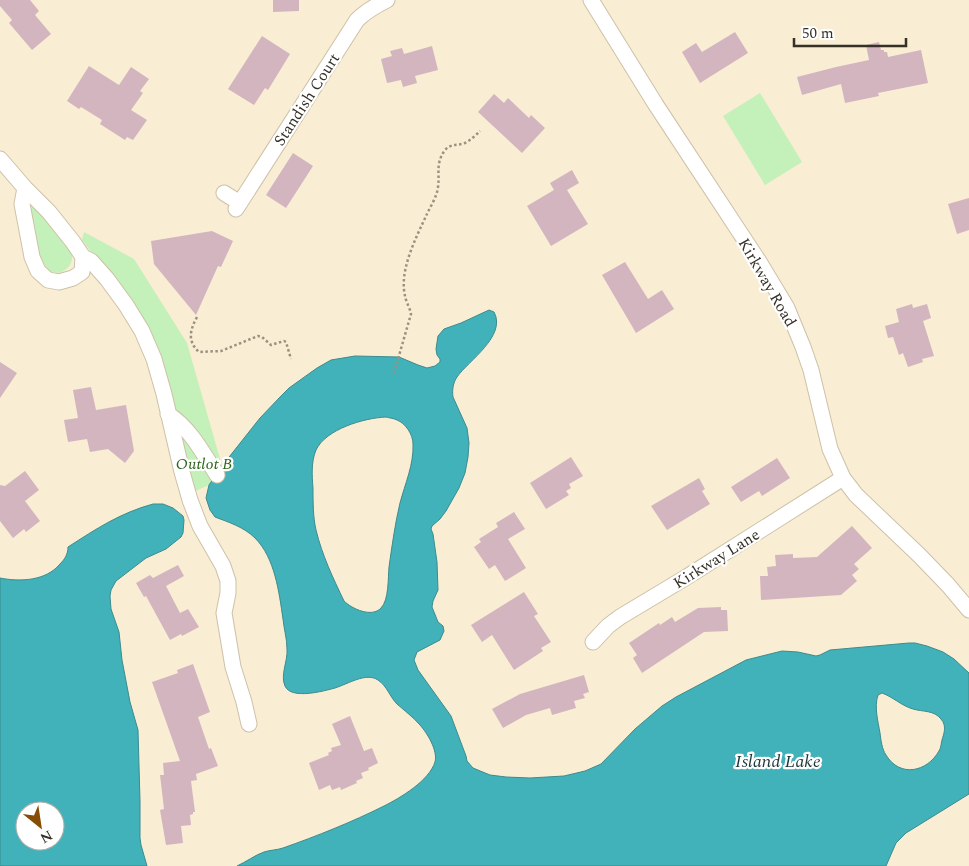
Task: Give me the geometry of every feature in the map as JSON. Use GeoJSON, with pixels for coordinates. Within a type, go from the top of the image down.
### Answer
{"type":"FeatureCollection","features":[{"type":"Feature","properties":{"kind":"street","name":"Standish Court"},"geometry":{"type":"LineString","coordinates":[[224,193],[238,206],[357,20],[372,7],[387,0]]}},
{"type":"Feature","properties":{"kind":"street","name":"Kirkway Road"},"geometry":{"type":"LineString","coordinates":[[590,0],[787,308],[811,370],[830,449],[843,478],[856,495],[919,555],[969,610]]}},
{"type":"Feature","properties":{"kind":"street"},"geometry":{"type":"LineString","coordinates":[[0,158],[25,188],[49,212],[83,257],[91,261],[107,279],[142,331],[154,359],[164,394],[190,500],[200,526],[223,566],[228,581],[228,593],[224,612],[233,667],[249,724]]}},
{"type":"Feature","properties":{"kind":"street"},"geometry":{"type":"LineString","coordinates":[[25,188],[22,204],[23,213],[32,257],[38,270],[48,280],[59,282],[74,278],[82,272],[83,257]]}},
{"type":"Feature","properties":{"kind":"street"},"geometry":{"type":"LineString","coordinates":[[168,414],[175,418],[195,440],[216,475]]}},
{"type":"Feature","properties":{"kind":"street","name":"Kirkway Lane"},"geometry":{"type":"LineString","coordinates":[[593,642],[608,626],[620,617],[843,478]]}},
{"type":"Feature","properties":{"kind":"path"},"geometry":{"type":"LineString","coordinates":[[394,373],[411,314],[405,296],[406,265],[438,188],[438,171],[441,157],[447,147],[463,144],[480,131]]}},
{"type":"Feature","properties":{"kind":"path"},"geometry":{"type":"LineString","coordinates":[[197,317],[191,328],[191,342],[199,352],[221,351],[258,336],[271,345],[286,342],[291,359]]}},
{"type":"Feature","properties":{"kind":"green space"},"geometry":{"type":"Polygon","coordinates":[[[760,93],[802,162],[765,185],[723,116],[760,93]]]}},
{"type":"Feature","properties":{"kind":"green space"},"geometry":{"type":"Polygon","coordinates":[[[32,207],[60,235],[71,251],[71,262],[61,272],[51,272],[44,263],[34,232],[32,207]]]}},
{"type":"Feature","properties":{"kind":"green space","name":"Outlot B"},"geometry":{"type":"Polygon","coordinates":[[[84,232],[134,259],[187,343],[222,466],[209,485],[193,492],[174,411],[112,279],[82,240],[84,232]]]}},
{"type":"Feature","properties":{"kind":"water","name":"Island Lake"},"geometry":{"type":"Polygon","coordinates":[[[489,310],[494,312],[497,321],[491,339],[457,377],[454,384],[453,397],[467,428],[469,443],[465,473],[459,488],[446,511],[431,529],[437,562],[438,590],[432,607],[444,631],[440,640],[417,652],[414,660],[418,670],[451,716],[467,761],[473,768],[490,775],[530,778],[564,776],[585,771],[601,764],[635,729],[662,706],[746,660],[782,651],[816,656],[830,650],[915,643],[943,652],[969,673],[969,794],[906,833],[896,843],[886,866],[237,866],[261,853],[283,848],[321,834],[391,803],[406,794],[427,776],[432,769],[436,757],[431,742],[423,728],[397,704],[384,685],[378,680],[368,677],[335,688],[301,694],[288,690],[283,677],[287,642],[278,587],[272,565],[262,546],[251,534],[236,525],[215,517],[210,510],[206,498],[209,485],[260,418],[289,388],[317,368],[331,360],[355,356],[399,357],[427,368],[435,366],[440,362],[436,349],[438,336],[444,329],[489,310]],[[386,417],[357,422],[328,436],[316,450],[312,474],[314,520],[318,539],[332,575],[344,601],[352,607],[367,612],[377,611],[384,604],[388,589],[389,567],[400,503],[411,466],[413,451],[413,440],[408,429],[400,421],[386,417]],[[882,693],[878,695],[876,709],[882,745],[886,755],[898,767],[906,769],[913,770],[928,764],[940,749],[945,729],[943,722],[935,714],[909,708],[882,693]]]}},
{"type":"Feature","properties":{"kind":"water"},"geometry":{"type":"Polygon","coordinates":[[[153,504],[163,504],[173,508],[183,516],[184,520],[181,537],[166,549],[146,558],[116,581],[110,596],[111,609],[119,632],[130,702],[138,730],[140,838],[147,866],[0,866],[0,578],[24,580],[48,574],[63,560],[67,554],[68,547],[109,522],[153,504]]]}},
{"type":"Feature","properties":{"kind":"building"},"geometry":{"type":"Polygon","coordinates":[[[0,0],[30,0],[39,11],[35,15],[51,34],[32,50],[9,23],[12,20],[0,6],[0,0]]]}},
{"type":"Feature","properties":{"kind":"building"},"geometry":{"type":"Polygon","coordinates":[[[273,0],[299,0],[299,11],[273,12],[273,0]]]}},
{"type":"Feature","properties":{"kind":"building"},"geometry":{"type":"Polygon","coordinates":[[[735,32],[748,53],[700,83],[682,52],[696,43],[702,52],[735,32]]]}},
{"type":"Feature","properties":{"kind":"building"},"geometry":{"type":"Polygon","coordinates":[[[262,36],[290,54],[268,90],[265,88],[254,105],[228,89],[262,36]]]}},
{"type":"Feature","properties":{"kind":"building"},"geometry":{"type":"Polygon","coordinates":[[[879,42],[881,50],[887,52],[888,57],[921,50],[928,83],[878,93],[879,96],[845,103],[841,84],[802,95],[797,77],[869,60],[866,45],[879,42]]]}},
{"type":"Feature","properties":{"kind":"building"},"geometry":{"type":"Polygon","coordinates":[[[432,46],[438,70],[415,76],[417,83],[403,87],[401,80],[387,83],[381,59],[392,56],[390,51],[402,48],[404,54],[432,46]]]}},
{"type":"Feature","properties":{"kind":"building"},"geometry":{"type":"Polygon","coordinates":[[[89,66],[119,85],[131,67],[149,79],[140,91],[143,93],[131,110],[147,120],[133,140],[127,137],[125,140],[100,124],[102,120],[67,101],[89,66]]]}},
{"type":"Feature","properties":{"kind":"building"},"geometry":{"type":"Polygon","coordinates":[[[494,94],[504,103],[508,98],[529,118],[531,115],[545,128],[522,153],[478,112],[494,94]]]}},
{"type":"Feature","properties":{"kind":"building"},"geometry":{"type":"Polygon","coordinates":[[[293,153],[313,166],[286,208],[266,195],[293,153]]]}},
{"type":"Feature","properties":{"kind":"building"},"geometry":{"type":"Polygon","coordinates":[[[572,170],[579,183],[567,190],[588,224],[551,246],[527,206],[554,190],[550,183],[572,170]]]}},
{"type":"Feature","properties":{"kind":"building"},"geometry":{"type":"Polygon","coordinates":[[[969,198],[969,230],[957,234],[948,204],[969,198]]]}},
{"type":"Feature","properties":{"kind":"building"},"geometry":{"type":"Polygon","coordinates":[[[212,231],[233,241],[221,267],[218,266],[196,315],[154,264],[151,241],[212,231]]]}},
{"type":"Feature","properties":{"kind":"building"},"geometry":{"type":"Polygon","coordinates":[[[625,262],[648,299],[662,290],[674,309],[636,333],[602,275],[625,262]]]}},
{"type":"Feature","properties":{"kind":"building"},"geometry":{"type":"Polygon","coordinates":[[[912,304],[913,308],[927,304],[931,318],[923,321],[934,356],[922,359],[923,362],[908,367],[903,353],[899,355],[893,337],[888,338],[885,326],[899,322],[896,309],[912,304]]]}},
{"type":"Feature","properties":{"kind":"building"},"geometry":{"type":"Polygon","coordinates":[[[0,362],[17,373],[0,398],[0,362]]]}},
{"type":"Feature","properties":{"kind":"building"},"geometry":{"type":"Polygon","coordinates":[[[91,387],[96,410],[126,405],[134,451],[125,463],[108,449],[90,452],[87,439],[68,442],[64,420],[78,418],[73,390],[91,387]]]}},
{"type":"Feature","properties":{"kind":"building"},"geometry":{"type":"Polygon","coordinates":[[[571,457],[583,476],[569,484],[571,488],[566,491],[569,495],[546,509],[530,483],[571,457]]]}},
{"type":"Feature","properties":{"kind":"building"},"geometry":{"type":"Polygon","coordinates":[[[777,458],[790,478],[762,496],[759,491],[741,502],[731,487],[777,458]]]}},
{"type":"Feature","properties":{"kind":"building"},"geometry":{"type":"Polygon","coordinates":[[[25,471],[39,490],[25,501],[40,521],[26,532],[24,529],[13,538],[0,521],[0,485],[5,486],[25,471]]]}},
{"type":"Feature","properties":{"kind":"building"},"geometry":{"type":"Polygon","coordinates":[[[699,478],[705,489],[702,491],[710,504],[667,530],[651,506],[699,478]]]}},
{"type":"Feature","properties":{"kind":"building"},"geometry":{"type":"Polygon","coordinates":[[[514,512],[525,529],[508,539],[526,568],[505,581],[495,565],[489,569],[474,547],[481,542],[479,539],[498,527],[496,523],[514,512]]]}},
{"type":"Feature","properties":{"kind":"building"},"geometry":{"type":"Polygon","coordinates":[[[852,526],[872,548],[854,564],[859,569],[852,575],[857,581],[841,595],[761,600],[760,576],[768,576],[767,567],[776,566],[775,555],[793,554],[793,558],[817,557],[852,526]]]}},
{"type":"Feature","properties":{"kind":"building"},"geometry":{"type":"Polygon","coordinates":[[[178,565],[184,576],[166,586],[180,613],[188,609],[199,627],[170,640],[146,596],[144,597],[136,583],[150,575],[153,578],[178,565]]]}},
{"type":"Feature","properties":{"kind":"building"},"geometry":{"type":"Polygon","coordinates":[[[524,592],[538,614],[534,616],[551,642],[541,648],[543,651],[514,670],[492,635],[482,642],[471,625],[524,592]]]}},
{"type":"Feature","properties":{"kind":"building"},"geometry":{"type":"Polygon","coordinates":[[[721,607],[721,610],[727,610],[728,631],[704,632],[642,673],[633,658],[637,655],[629,643],[659,623],[660,625],[672,617],[675,622],[698,608],[721,607]]]}},
{"type":"Feature","properties":{"kind":"building"},"geometry":{"type":"Polygon","coordinates":[[[193,664],[210,712],[198,717],[209,749],[211,748],[218,766],[196,774],[197,780],[191,781],[195,812],[190,815],[191,825],[181,826],[183,843],[166,845],[160,810],[164,809],[160,775],[164,775],[163,763],[180,761],[152,682],[178,673],[177,670],[193,664]]]}},
{"type":"Feature","properties":{"kind":"building"},"geometry":{"type":"Polygon","coordinates":[[[584,675],[589,692],[583,694],[585,698],[574,701],[576,708],[552,715],[550,708],[526,715],[503,728],[492,709],[520,694],[584,675]]]}},
{"type":"Feature","properties":{"kind":"building"},"geometry":{"type":"Polygon","coordinates":[[[350,716],[364,751],[372,748],[378,763],[361,773],[363,778],[356,781],[357,783],[341,790],[340,787],[332,790],[330,785],[319,790],[309,763],[329,755],[328,753],[332,751],[331,748],[341,745],[332,724],[350,716]]]}}]}
